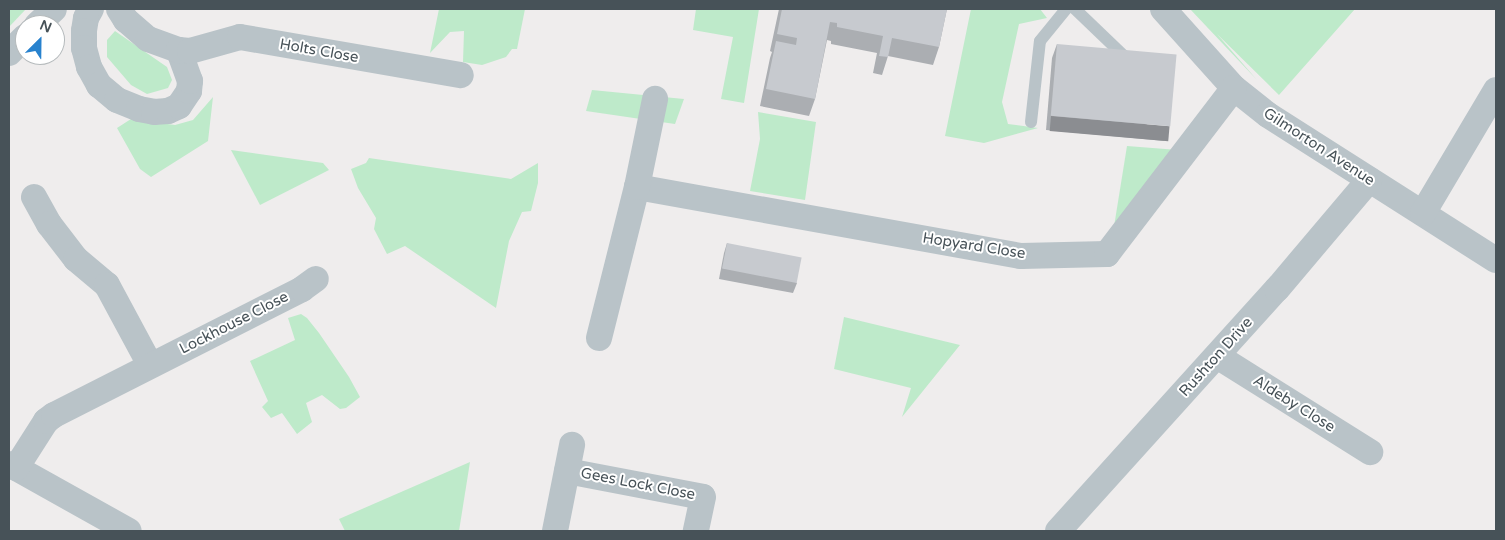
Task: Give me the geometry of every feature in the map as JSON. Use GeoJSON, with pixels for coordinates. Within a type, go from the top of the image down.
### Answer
{"type":"FeatureCollection","features":[{"type":"Feature","properties":{"kind":"street"},"geometry":{"type":"LineString","coordinates":[[91,9],[86,18],[84,31],[84,48],[89,67],[99,85],[117,100],[139,109],[154,112],[168,111],[178,106],[189,91],[190,81],[178,50]]}},
{"type":"Feature","properties":{"kind":"street","name":"Holts Close"},"geometry":{"type":"LineString","coordinates":[[119,9],[126,20],[148,39],[178,50],[190,51],[240,37],[461,75]]}},
{"type":"Feature","properties":{"kind":"street","name":"Gilmorton Avenue"},"geometry":{"type":"LineString","coordinates":[[1163,9],[1234,88],[1268,116],[1496,260]]}},
{"type":"Feature","properties":{"kind":"street","name":"Hopyard Close"},"geometry":{"type":"LineString","coordinates":[[637,187],[1021,256],[1107,254],[1234,88]]}},
{"type":"Feature","properties":{"kind":"street"},"geometry":{"type":"LineString","coordinates":[[1423,213],[1496,90]]}},
{"type":"Feature","properties":{"kind":"street"},"geometry":{"type":"LineString","coordinates":[[599,338],[637,187],[655,99]]}},
{"type":"Feature","properties":{"kind":"street","name":"Rushton Drive"},"geometry":{"type":"LineString","coordinates":[[1058,531],[1277,289],[1370,180]]}},
{"type":"Feature","properties":{"kind":"street"},"geometry":{"type":"LineString","coordinates":[[34,197],[49,224],[76,259],[108,285],[150,365]]}},
{"type":"Feature","properties":{"kind":"street","name":"Lockhouse Close"},"geometry":{"type":"LineString","coordinates":[[12,466],[50,418],[150,365],[302,289],[316,279]]}},
{"type":"Feature","properties":{"kind":"street","name":"Aldeby Close"},"geometry":{"type":"LineString","coordinates":[[1217,356],[1370,452]]}},
{"type":"Feature","properties":{"kind":"street","name":"Gees Lock Close"},"geometry":{"type":"LineString","coordinates":[[555,531],[572,445]]}},
{"type":"Feature","properties":{"kind":"street"},"geometry":{"type":"LineString","coordinates":[[12,466],[129,531]]}},
{"type":"Feature","properties":{"kind":"street","name":"Gees Lock Close"},"geometry":{"type":"LineString","coordinates":[[567,471],[703,497],[696,531]]}},
{"type":"Feature","properties":{"kind":"lane"},"geometry":{"type":"LineString","coordinates":[[1030,122],[1040,41],[1066,9]]}},
{"type":"Feature","properties":{"kind":"lane"},"geometry":{"type":"LineString","coordinates":[[1075,9],[1125,57]]}},
{"type":"Feature","properties":{"kind":"green space"},"geometry":{"type":"Polygon","coordinates":[[[9,9],[26,9],[20,15],[15,15],[15,21],[9,27],[9,9]]]}},
{"type":"Feature","properties":{"kind":"green space"},"geometry":{"type":"Polygon","coordinates":[[[439,9],[525,9],[517,49],[512,49],[506,57],[482,65],[463,62],[464,31],[450,32],[430,53],[439,9]]]}},
{"type":"Feature","properties":{"kind":"green space"},"geometry":{"type":"Polygon","coordinates":[[[696,9],[759,9],[744,103],[721,99],[733,37],[693,30],[696,9]]]}},
{"type":"Feature","properties":{"kind":"green space"},"geometry":{"type":"Polygon","coordinates":[[[971,9],[1040,9],[1047,18],[1019,24],[1002,102],[1008,124],[1038,128],[984,143],[945,136],[971,9]]]}},
{"type":"Feature","properties":{"kind":"green space"},"geometry":{"type":"Polygon","coordinates":[[[1190,9],[1355,9],[1279,95],[1217,34],[1257,80],[1190,9]]]}},
{"type":"Feature","properties":{"kind":"green space"},"geometry":{"type":"Polygon","coordinates":[[[115,31],[167,67],[172,80],[168,88],[147,94],[131,85],[107,57],[107,40],[115,31]]]}},
{"type":"Feature","properties":{"kind":"green space"},"geometry":{"type":"Polygon","coordinates":[[[592,90],[684,99],[675,124],[586,111],[592,90]]]}},
{"type":"Feature","properties":{"kind":"green space"},"geometry":{"type":"Polygon","coordinates":[[[213,97],[208,141],[151,177],[140,169],[117,128],[131,119],[175,125],[193,120],[213,97]]]}},
{"type":"Feature","properties":{"kind":"green space"},"geometry":{"type":"Polygon","coordinates":[[[758,112],[816,122],[805,200],[750,191],[760,139],[758,112]]]}},
{"type":"Feature","properties":{"kind":"green space"},"geometry":{"type":"Polygon","coordinates":[[[1127,146],[1178,150],[1112,239],[1127,146]]]}},
{"type":"Feature","properties":{"kind":"green space"},"geometry":{"type":"Polygon","coordinates":[[[231,150],[323,163],[329,170],[260,205],[231,150]]]}},
{"type":"Feature","properties":{"kind":"green space"},"geometry":{"type":"Polygon","coordinates":[[[369,158],[511,179],[538,163],[538,183],[531,211],[522,212],[509,241],[496,308],[405,246],[387,254],[374,229],[376,218],[358,188],[351,169],[366,163],[369,158]]]}},
{"type":"Feature","properties":{"kind":"green space"},"geometry":{"type":"Polygon","coordinates":[[[301,314],[307,318],[319,333],[349,377],[360,397],[346,408],[340,409],[322,395],[306,403],[312,422],[297,434],[282,413],[271,418],[262,407],[268,401],[250,361],[295,340],[288,318],[301,314]]]}},
{"type":"Feature","properties":{"kind":"green space"},"geometry":{"type":"Polygon","coordinates":[[[844,317],[960,345],[902,417],[911,388],[834,369],[844,317]]]}},
{"type":"Feature","properties":{"kind":"green space"},"geometry":{"type":"Polygon","coordinates":[[[470,462],[459,531],[345,531],[339,519],[470,462]]]}},
{"type":"Feature","properties":{"kind":"building"},"geometry":{"type":"Polygon","coordinates":[[[782,9],[947,9],[939,47],[892,38],[888,57],[879,56],[883,36],[837,27],[837,23],[830,22],[815,99],[766,89],[776,41],[796,45],[797,38],[777,34],[782,9]]]}},
{"type":"Feature","properties":{"kind":"building"},"geometry":{"type":"Polygon","coordinates":[[[1057,44],[1177,54],[1170,126],[1051,116],[1057,44]]]}},
{"type":"Feature","properties":{"kind":"building"},"geometry":{"type":"Polygon","coordinates":[[[727,243],[802,258],[797,283],[722,269],[727,243]]]}}]}
